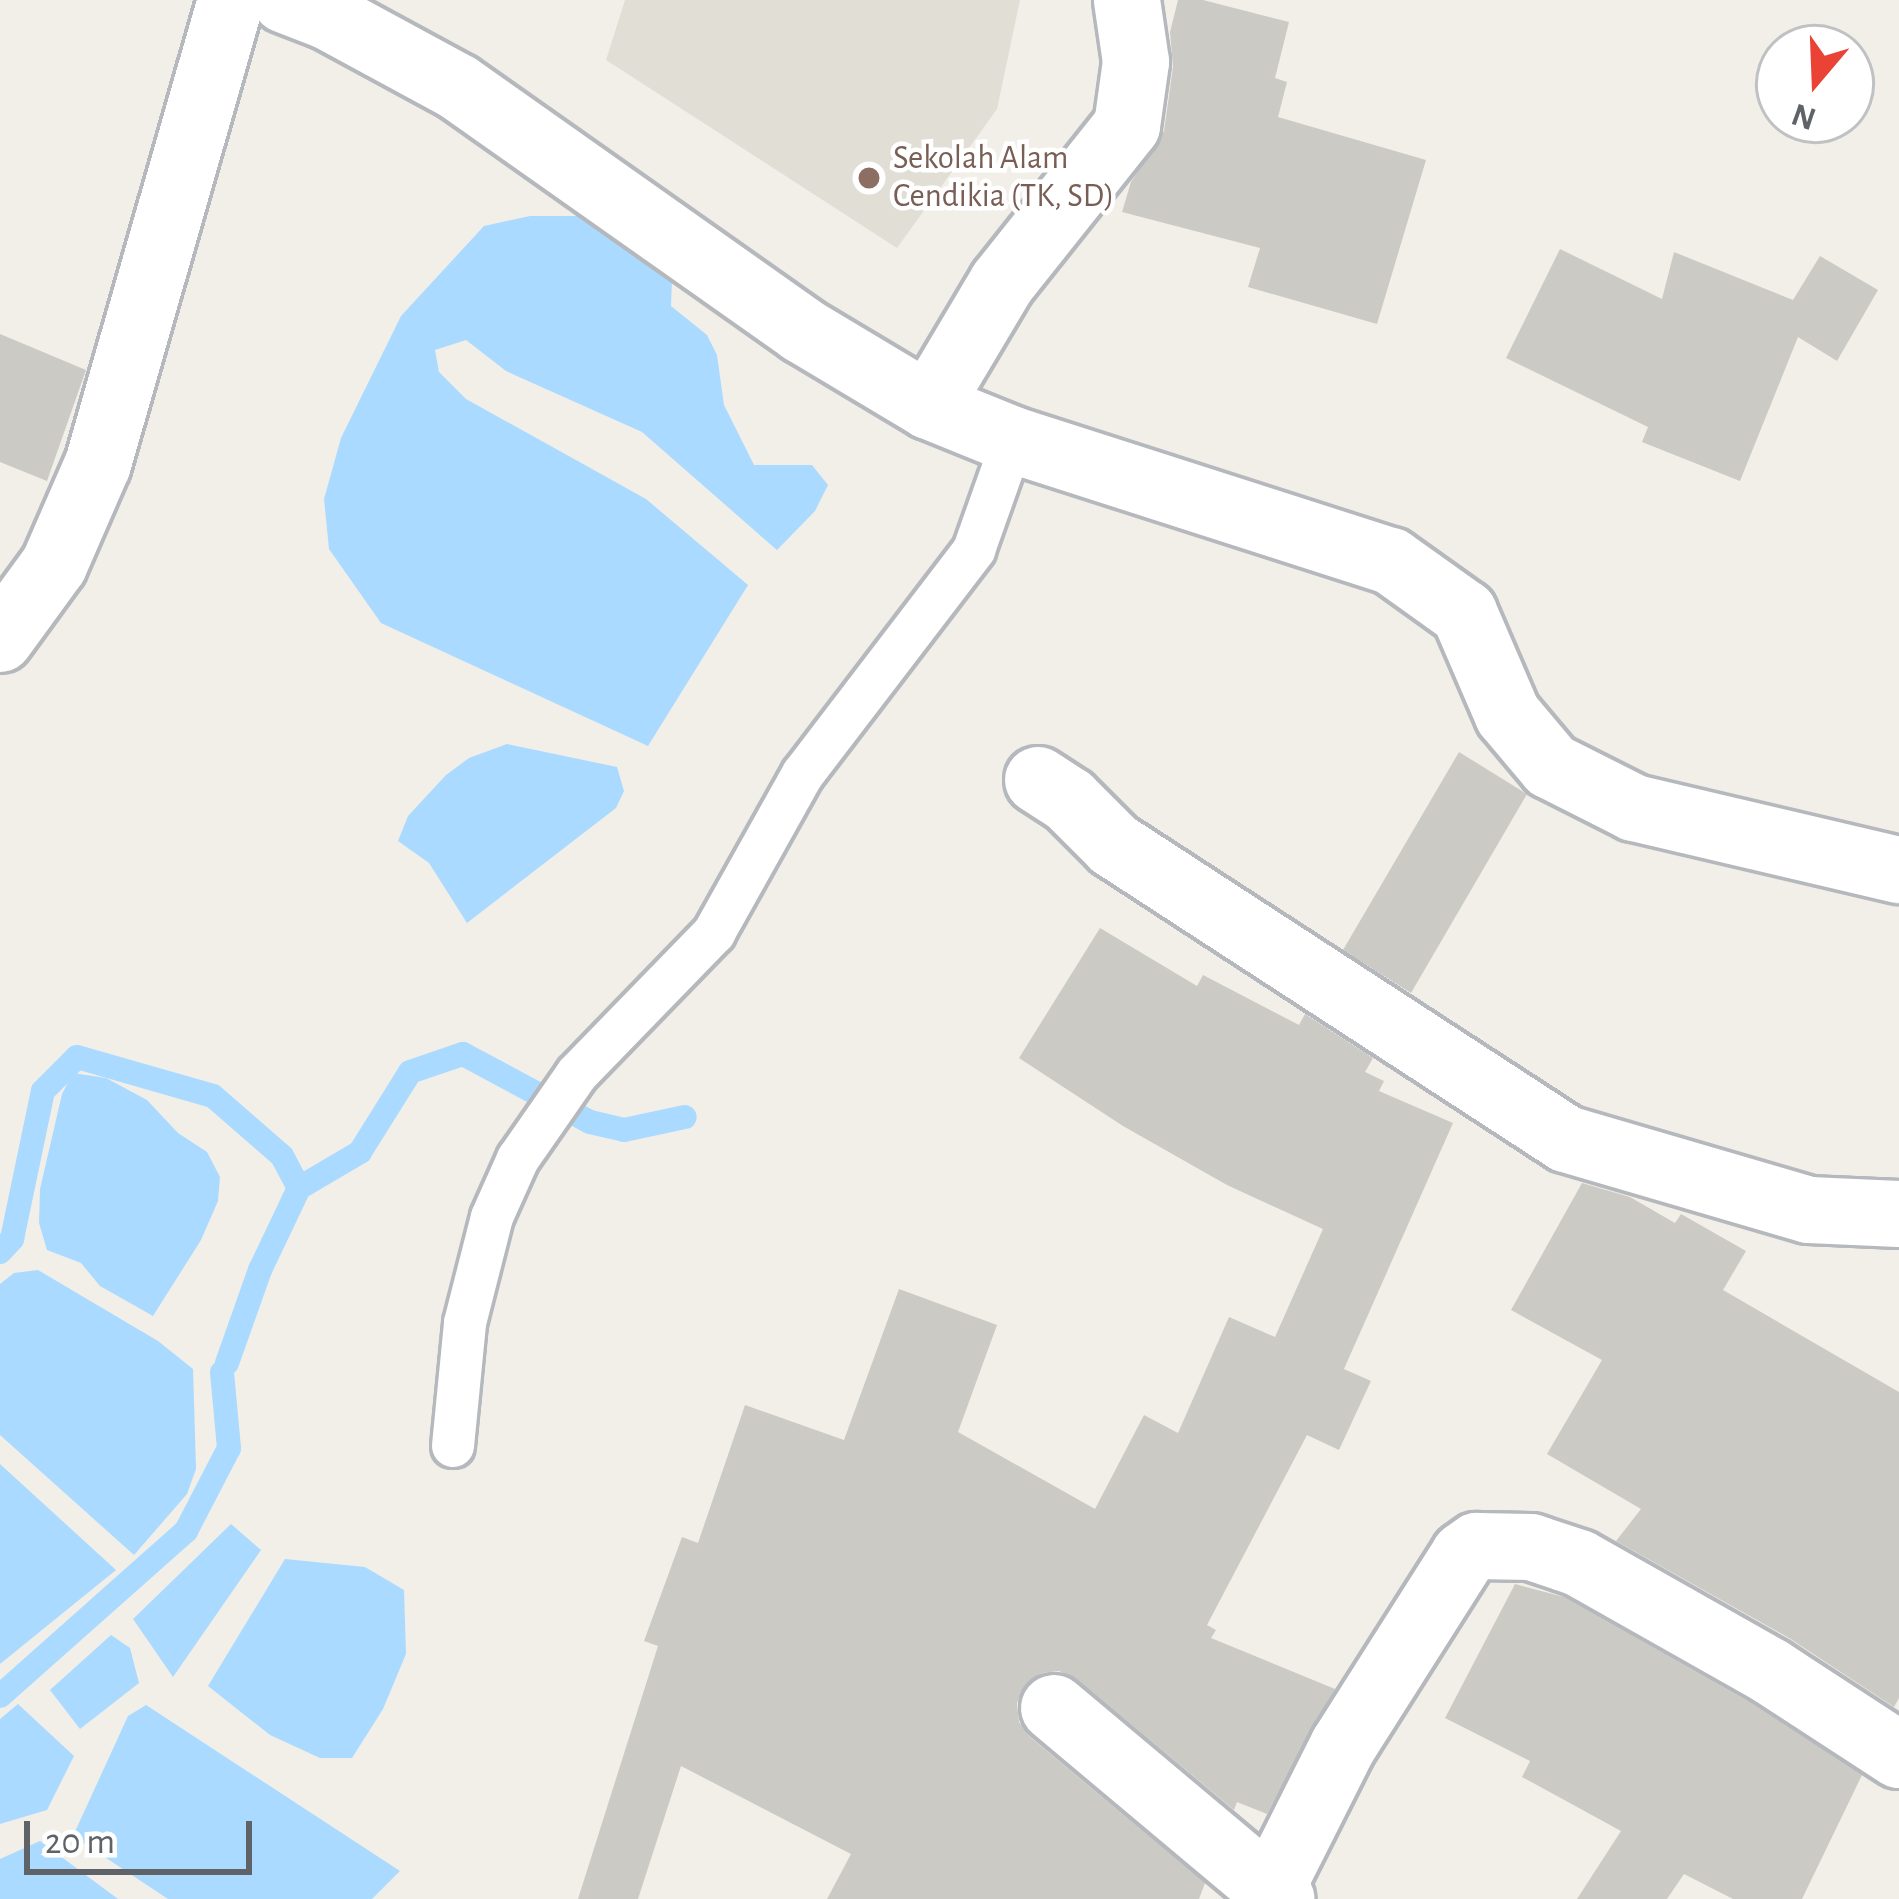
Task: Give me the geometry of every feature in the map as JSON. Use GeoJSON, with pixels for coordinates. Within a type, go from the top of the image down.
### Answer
{"type":"FeatureCollection","features":[{"type":"Feature","properties":{"kind":"street"},"geometry":{"type":"LineString","coordinates":[[0,639],[54,565],[98,464],[231,0]]}},
{"type":"Feature","properties":{"kind":"street"},"geometry":{"type":"LineString","coordinates":[[929,406],[1002,284],[1127,126],[1136,62],[1126,0]]}},
{"type":"Feature","properties":{"kind":"street"},"geometry":{"type":"LineString","coordinates":[[315,5],[458,87],[802,330],[929,406],[1013,440],[1391,561],[1464,613],[1508,715],[1551,766],[1634,808],[1899,870]]}},
{"type":"Feature","properties":{"kind":"street"},"geometry":{"type":"LineString","coordinates":[[1038,780],[1069,800],[1114,844],[1566,1139],[1809,1210],[1899,1214]]}},
{"type":"Feature","properties":{"kind":"street"},"geometry":{"type":"LineString","coordinates":[[1054,1708],[1277,1894],[1343,1746],[1464,1555],[1477,1546],[1531,1547],[1579,1563],[1753,1660],[1899,1755]]}},
{"type":"Feature","properties":{"kind":"lane"},"geometry":{"type":"LineString","coordinates":[[453,1446],[465,1323],[493,1217],[518,1159],[577,1073],[714,933],[803,774],[974,550],[1013,440]]}},
{"type":"Feature","properties":{"kind":"shaded area","name":"Sekolah Alam Cendikia (TK, SD)"},"geometry":{"type":"Polygon","coordinates":[[[625,0],[1020,0],[997,109],[897,248],[606,60],[625,0]]]}},
{"type":"Feature","properties":{"kind":"water"},"geometry":{"type":"Polygon","coordinates":[[[530,216],[588,216],[672,279],[671,306],[707,335],[717,355],[724,405],[754,465],[812,465],[828,485],[815,511],[777,550],[642,432],[506,371],[466,340],[435,350],[439,372],[466,399],[646,499],[748,585],[648,746],[381,623],[329,549],[324,499],[341,438],[401,316],[484,226],[530,216]]]}},
{"type":"Feature","properties":{"kind":"water"},"geometry":{"type":"Polygon","coordinates":[[[507,744],[617,767],[624,791],[616,808],[467,923],[429,863],[398,841],[408,816],[446,775],[469,758],[507,744]]]}},
{"type":"Feature","properties":{"kind":"water"},"geometry":{"type":"Polygon","coordinates":[[[73,1073],[106,1078],[147,1100],[178,1133],[207,1152],[220,1177],[218,1201],[201,1240],[153,1316],[100,1286],[81,1263],[47,1250],[39,1223],[40,1189],[62,1094],[73,1073]]]}},
{"type":"Feature","properties":{"kind":"water"},"geometry":{"type":"Polygon","coordinates":[[[38,1270],[158,1341],[193,1369],[196,1469],[187,1494],[134,1555],[0,1435],[0,1284],[14,1273],[38,1270]]]}},
{"type":"Feature","properties":{"kind":"water"},"geometry":{"type":"Polygon","coordinates":[[[0,1464],[116,1570],[0,1664],[0,1464]]]}},
{"type":"Feature","properties":{"kind":"water"},"geometry":{"type":"Polygon","coordinates":[[[231,1524],[261,1550],[173,1677],[133,1619],[231,1524]]]}},
{"type":"Feature","properties":{"kind":"water"},"geometry":{"type":"Polygon","coordinates":[[[285,1559],[365,1567],[404,1590],[406,1654],[383,1709],[352,1758],[320,1758],[270,1735],[208,1686],[285,1559]]]}},
{"type":"Feature","properties":{"kind":"water"},"geometry":{"type":"Polygon","coordinates":[[[111,1635],[130,1648],[139,1683],[80,1729],[50,1690],[111,1635]]]}},
{"type":"Feature","properties":{"kind":"water"},"geometry":{"type":"Polygon","coordinates":[[[18,1704],[74,1756],[47,1810],[0,1824],[0,1719],[18,1704]]]}},
{"type":"Feature","properties":{"kind":"water"},"geometry":{"type":"Polygon","coordinates":[[[146,1705],[400,1871],[372,1899],[168,1899],[73,1836],[128,1716],[146,1705]]]}},
{"type":"Feature","properties":{"kind":"water"},"geometry":{"type":"Polygon","coordinates":[[[40,1841],[118,1899],[0,1899],[0,1859],[40,1841]]]}},
{"type":"Feature","properties":{"kind":"building"},"geometry":{"type":"Polygon","coordinates":[[[1178,0],[1203,0],[1289,22],[1275,78],[1287,82],[1278,117],[1426,160],[1377,324],[1248,287],[1260,248],[1122,212],[1131,182],[1164,131],[1173,67],[1170,32],[1178,0]]]}},
{"type":"Feature","properties":{"kind":"building"},"geometry":{"type":"Polygon","coordinates":[[[1560,249],[1662,299],[1674,252],[1793,300],[1820,256],[1878,290],[1837,361],[1798,337],[1740,481],[1642,442],[1648,427],[1506,358],[1560,249]]]}},
{"type":"Feature","properties":{"kind":"building"},"geometry":{"type":"Polygon","coordinates":[[[0,334],[86,370],[47,481],[0,462],[0,334]]]}},
{"type":"Feature","properties":{"kind":"building"},"geometry":{"type":"Polygon","coordinates":[[[1459,752],[1527,794],[1411,993],[1343,950],[1459,752]]]}},
{"type":"Feature","properties":{"kind":"building"},"geometry":{"type":"Polygon","coordinates":[[[1100,928],[1197,986],[1203,975],[1299,1025],[1305,1014],[1373,1058],[1365,1072],[1384,1081],[1379,1091],[1453,1123],[1344,1369],[1371,1381],[1339,1450],[1307,1435],[1207,1625],[1216,1630],[1211,1638],[1335,1689],[1267,1814],[1237,1802],[1234,1810],[1077,1679],[1059,1671],[1042,1673],[1025,1685],[1017,1703],[1019,1722],[1029,1736],[1205,1883],[1199,1899],[827,1899],[851,1854],[681,1766],[638,1899],[578,1899],[658,1646],[644,1641],[682,1537],[698,1543],[745,1405],[844,1440],[899,1289],[997,1325],[958,1432],[1095,1509],[1144,1415],[1178,1433],[1229,1317],[1275,1337],[1323,1229],[1227,1185],[1123,1126],[1019,1058],[1100,928]]]}},
{"type":"Feature","properties":{"kind":"building"},"geometry":{"type":"Polygon","coordinates":[[[1582,1183],[1630,1197],[1675,1223],[1681,1214],[1746,1251],[1723,1290],[1899,1392],[1899,1698],[1894,1707],[1789,1638],[1616,1541],[1641,1509],[1547,1454],[1602,1360],[1511,1310],[1582,1183]]]}},
{"type":"Feature","properties":{"kind":"building"},"geometry":{"type":"Polygon","coordinates":[[[1515,1584],[1564,1597],[1751,1703],[1862,1775],[1802,1899],[1733,1899],[1684,1874],[1667,1899],[1577,1899],[1621,1831],[1522,1777],[1530,1761],[1445,1718],[1515,1584]]]}},
{"type":"Feature","properties":{"kind":"waterway"},"geometry":{"type":"LineString","coordinates":[[227,1363],[260,1270],[299,1188],[360,1152],[410,1072],[463,1054],[590,1122],[624,1130],[685,1117]]}},
{"type":"Feature","properties":{"kind":"waterway"},"geometry":{"type":"LineString","coordinates":[[0,1252],[12,1239],[43,1091],[77,1057],[213,1096],[282,1156],[299,1188]]}},
{"type":"Feature","properties":{"kind":"waterway"},"geometry":{"type":"LineString","coordinates":[[0,1696],[186,1531],[229,1448],[222,1372]]}},
{"type":"Feature","properties":{"kind":"place","name":"Sekolah Alam Cendikia (TK, SD)"},"geometry":{"type":"Point","coordinates":[869,178]}}]}
